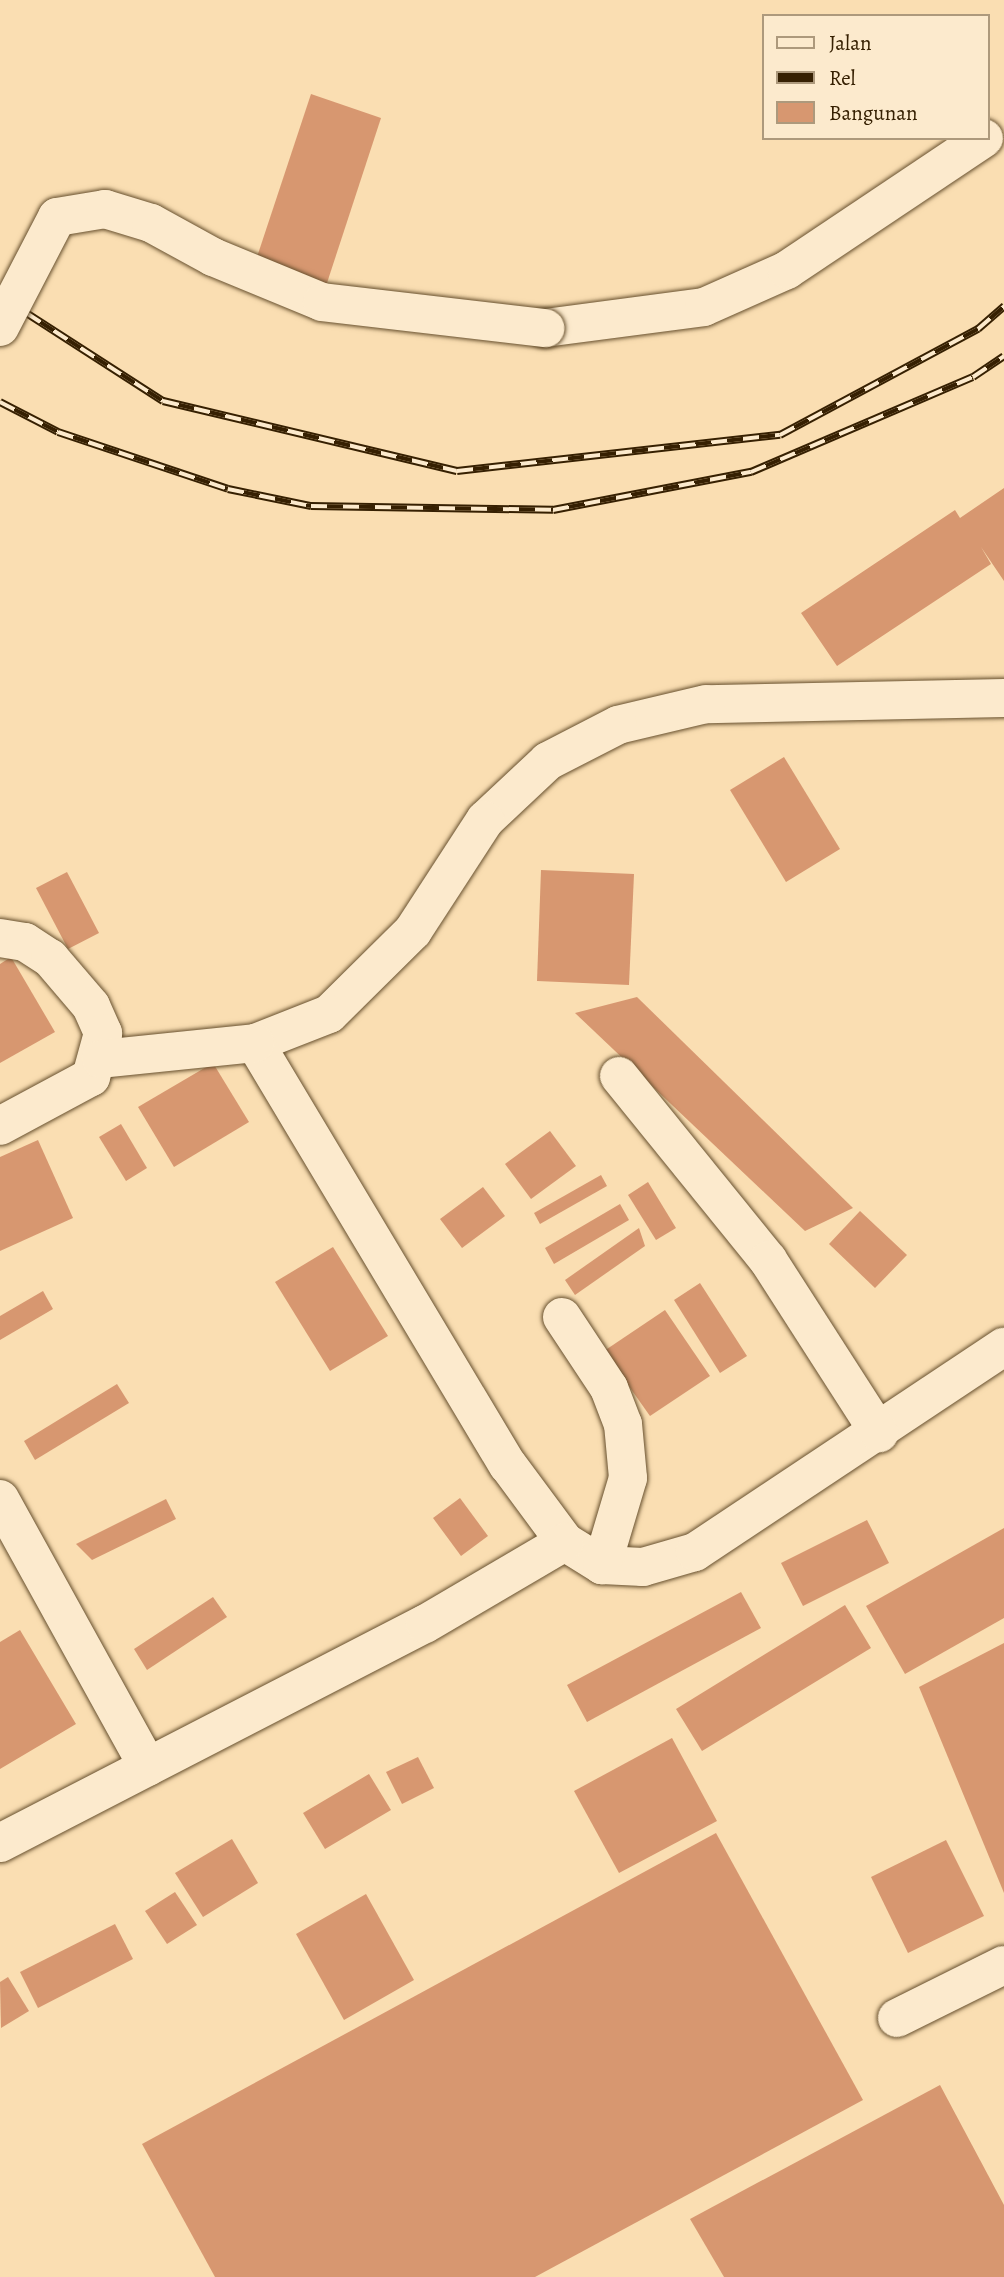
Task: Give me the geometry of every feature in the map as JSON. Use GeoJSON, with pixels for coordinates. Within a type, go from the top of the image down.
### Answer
{"type":"FeatureCollection","features":[{"type":"Feature","properties":{"kind":"lane"},"geometry":{"type":"LineString","coordinates":[[0,327],[57,218],[106,209],[151,223],[213,257],[322,302],[545,328],[704,307],[787,270],[981,140]]}},
{"type":"Feature","properties":{"kind":"lane"},"geometry":{"type":"LineString","coordinates":[[101,1059],[255,1043],[329,1014],[413,932],[485,820],[548,761],[618,725],[706,704],[1004,698]]}},
{"type":"Feature","properties":{"kind":"lane"},"geometry":{"type":"LineString","coordinates":[[0,938],[25,942],[50,958],[91,1006],[103,1033],[101,1059],[92,1077],[0,1126]]}},
{"type":"Feature","properties":{"kind":"lane"},"geometry":{"type":"LineString","coordinates":[[255,1043],[508,1465],[565,1542],[601,1565],[643,1567],[695,1552],[879,1433],[1004,1347]]}},
{"type":"Feature","properties":{"kind":"lane"},"geometry":{"type":"LineString","coordinates":[[619,1076],[768,1260],[879,1433]]}},
{"type":"Feature","properties":{"kind":"lane"},"geometry":{"type":"LineString","coordinates":[[562,1317],[609,1388],[623,1424],[628,1478],[601,1565]]}},
{"type":"Feature","properties":{"kind":"lane"},"geometry":{"type":"LineString","coordinates":[[0,1499],[148,1767]]}},
{"type":"Feature","properties":{"kind":"lane"},"geometry":{"type":"LineString","coordinates":[[0,1843],[425,1624],[565,1542]]}},
{"type":"Feature","properties":{"kind":"lane"},"geometry":{"type":"LineString","coordinates":[[897,2018],[1004,1965]]}},
{"type":"Feature","properties":{"kind":"building"},"geometry":{"type":"Polygon","coordinates":[[[311,94],[381,118],[326,286],[255,263],[311,94]]]}},
{"type":"Feature","properties":{"kind":"building"},"geometry":{"type":"Polygon","coordinates":[[[1004,488],[1004,581],[981,547],[991,564],[837,666],[801,613],[955,510],[960,518],[1004,488]]]}},
{"type":"Feature","properties":{"kind":"building"},"geometry":{"type":"Polygon","coordinates":[[[784,757],[840,849],[786,882],[730,790],[784,757]]]}},
{"type":"Feature","properties":{"kind":"building"},"geometry":{"type":"Polygon","coordinates":[[[541,870],[634,874],[629,985],[537,981],[541,870]]]}},
{"type":"Feature","properties":{"kind":"building"},"geometry":{"type":"Polygon","coordinates":[[[67,872],[99,933],[68,949],[36,888],[67,872]]]}},
{"type":"Feature","properties":{"kind":"building"},"geometry":{"type":"Polygon","coordinates":[[[11,957],[55,1032],[0,1063],[0,964],[11,957]]]}},
{"type":"Feature","properties":{"kind":"building"},"geometry":{"type":"Polygon","coordinates":[[[637,997],[853,1208],[805,1231],[575,1013],[637,997]]]}},
{"type":"Feature","properties":{"kind":"building"},"geometry":{"type":"Polygon","coordinates":[[[213,1063],[249,1122],[174,1167],[138,1107],[213,1063]]]}},
{"type":"Feature","properties":{"kind":"building"},"geometry":{"type":"Polygon","coordinates":[[[121,1124],[147,1168],[126,1181],[99,1137],[121,1124]]]}},
{"type":"Feature","properties":{"kind":"building"},"geometry":{"type":"Polygon","coordinates":[[[550,1131],[576,1166],[531,1199],[505,1164],[550,1131]]]}},
{"type":"Feature","properties":{"kind":"building"},"geometry":{"type":"Polygon","coordinates":[[[38,1140],[73,1218],[0,1251],[0,1157],[38,1140]]]}},
{"type":"Feature","properties":{"kind":"building"},"geometry":{"type":"Polygon","coordinates":[[[601,1175],[607,1186],[540,1224],[534,1213],[601,1175]]]}},
{"type":"Feature","properties":{"kind":"building"},"geometry":{"type":"Polygon","coordinates":[[[648,1182],[676,1228],[656,1240],[628,1195],[648,1182]]]}},
{"type":"Feature","properties":{"kind":"building"},"geometry":{"type":"Polygon","coordinates":[[[483,1187],[505,1216],[462,1248],[440,1219],[483,1187]]]}},
{"type":"Feature","properties":{"kind":"building"},"geometry":{"type":"Polygon","coordinates":[[[620,1204],[629,1220],[554,1264],[545,1248],[620,1204]]]}},
{"type":"Feature","properties":{"kind":"building"},"geometry":{"type":"Polygon","coordinates":[[[860,1211],[907,1255],[875,1288],[829,1244],[860,1211]]]}},
{"type":"Feature","properties":{"kind":"building"},"geometry":{"type":"Polygon","coordinates":[[[639,1228],[645,1246],[575,1295],[565,1280],[639,1228]]]}},
{"type":"Feature","properties":{"kind":"building"},"geometry":{"type":"Polygon","coordinates":[[[333,1247],[388,1336],[330,1371],[275,1282],[333,1247]]]}},
{"type":"Feature","properties":{"kind":"building"},"geometry":{"type":"Polygon","coordinates":[[[700,1283],[747,1356],[720,1373],[674,1300],[700,1283]]]}},
{"type":"Feature","properties":{"kind":"building"},"geometry":{"type":"Polygon","coordinates":[[[43,1291],[53,1309],[0,1340],[0,1316],[43,1291]]]}},
{"type":"Feature","properties":{"kind":"building"},"geometry":{"type":"Polygon","coordinates":[[[665,1310],[710,1376],[650,1416],[604,1351],[665,1310]]]}},
{"type":"Feature","properties":{"kind":"building"},"geometry":{"type":"Polygon","coordinates":[[[117,1384],[129,1403],[35,1460],[24,1441],[117,1384]]]}},
{"type":"Feature","properties":{"kind":"building"},"geometry":{"type":"Polygon","coordinates":[[[460,1498],[488,1536],[461,1556],[433,1518],[460,1498]]]}},
{"type":"Feature","properties":{"kind":"building"},"geometry":{"type":"Polygon","coordinates":[[[166,1499],[176,1519],[92,1560],[76,1544],[166,1499]]]}},
{"type":"Feature","properties":{"kind":"building"},"geometry":{"type":"Polygon","coordinates":[[[867,1520],[889,1563],[803,1606],[781,1563],[867,1520]]]}},
{"type":"Feature","properties":{"kind":"building"},"geometry":{"type":"Polygon","coordinates":[[[1004,1528],[1004,1618],[905,1674],[866,1606],[1004,1528]]]}},
{"type":"Feature","properties":{"kind":"building"},"geometry":{"type":"Polygon","coordinates":[[[741,1592],[761,1628],[587,1722],[567,1685],[741,1592]]]}},
{"type":"Feature","properties":{"kind":"building"},"geometry":{"type":"Polygon","coordinates":[[[213,1597],[227,1617],[147,1670],[134,1649],[213,1597]]]}},
{"type":"Feature","properties":{"kind":"building"},"geometry":{"type":"Polygon","coordinates":[[[845,1605],[871,1648],[702,1751],[676,1709],[845,1605]]]}},
{"type":"Feature","properties":{"kind":"building"},"geometry":{"type":"Polygon","coordinates":[[[20,1630],[76,1724],[0,1769],[0,1642],[20,1630]]]}},
{"type":"Feature","properties":{"kind":"building"},"geometry":{"type":"Polygon","coordinates":[[[1004,1643],[1004,1893],[919,1687],[1004,1643]]]}},
{"type":"Feature","properties":{"kind":"building"},"geometry":{"type":"Polygon","coordinates":[[[672,1738],[717,1821],[619,1873],[574,1791],[672,1738]]]}},
{"type":"Feature","properties":{"kind":"building"},"geometry":{"type":"Polygon","coordinates":[[[418,1757],[434,1788],[402,1804],[386,1772],[418,1757]]]}},
{"type":"Feature","properties":{"kind":"building"},"geometry":{"type":"Polygon","coordinates":[[[369,1774],[391,1810],[325,1849],[303,1813],[369,1774]]]}},
{"type":"Feature","properties":{"kind":"building"},"geometry":{"type":"Polygon","coordinates":[[[716,1833],[863,2100],[535,2277],[215,2277],[142,2144],[716,1833]]]}},
{"type":"Feature","properties":{"kind":"building"},"geometry":{"type":"Polygon","coordinates":[[[232,1839],[258,1883],[203,1917],[175,1873],[232,1839]]]}},
{"type":"Feature","properties":{"kind":"building"},"geometry":{"type":"Polygon","coordinates":[[[946,1840],[984,1916],[908,1953],[871,1877],[946,1840]]]}},
{"type":"Feature","properties":{"kind":"building"},"geometry":{"type":"Polygon","coordinates":[[[175,1892],[197,1925],[167,1944],[145,1911],[175,1892]]]}},
{"type":"Feature","properties":{"kind":"building"},"geometry":{"type":"Polygon","coordinates":[[[366,1894],[414,1980],[344,2020],[296,1934],[366,1894]]]}},
{"type":"Feature","properties":{"kind":"building"},"geometry":{"type":"Polygon","coordinates":[[[115,1924],[133,1959],[38,2008],[20,1972],[115,1924]]]}},
{"type":"Feature","properties":{"kind":"building"},"geometry":{"type":"Polygon","coordinates":[[[8,1977],[29,2011],[1,2028],[0,1982],[8,1977]]]}},
{"type":"Feature","properties":{"kind":"building"},"geometry":{"type":"Polygon","coordinates":[[[940,2085],[1004,2205],[1004,2277],[724,2277],[690,2219],[940,2085]]]}},
{"type":"Feature","properties":{"kind":"railway"},"geometry":{"type":"LineString","coordinates":[[0,296],[163,401],[457,471],[780,435],[978,329],[1004,306]]}},
{"type":"Feature","properties":{"kind":"railway"},"geometry":{"type":"LineString","coordinates":[[0,402],[58,432],[228,489],[311,506],[553,510],[751,472],[973,377],[1004,356]]}}]}
